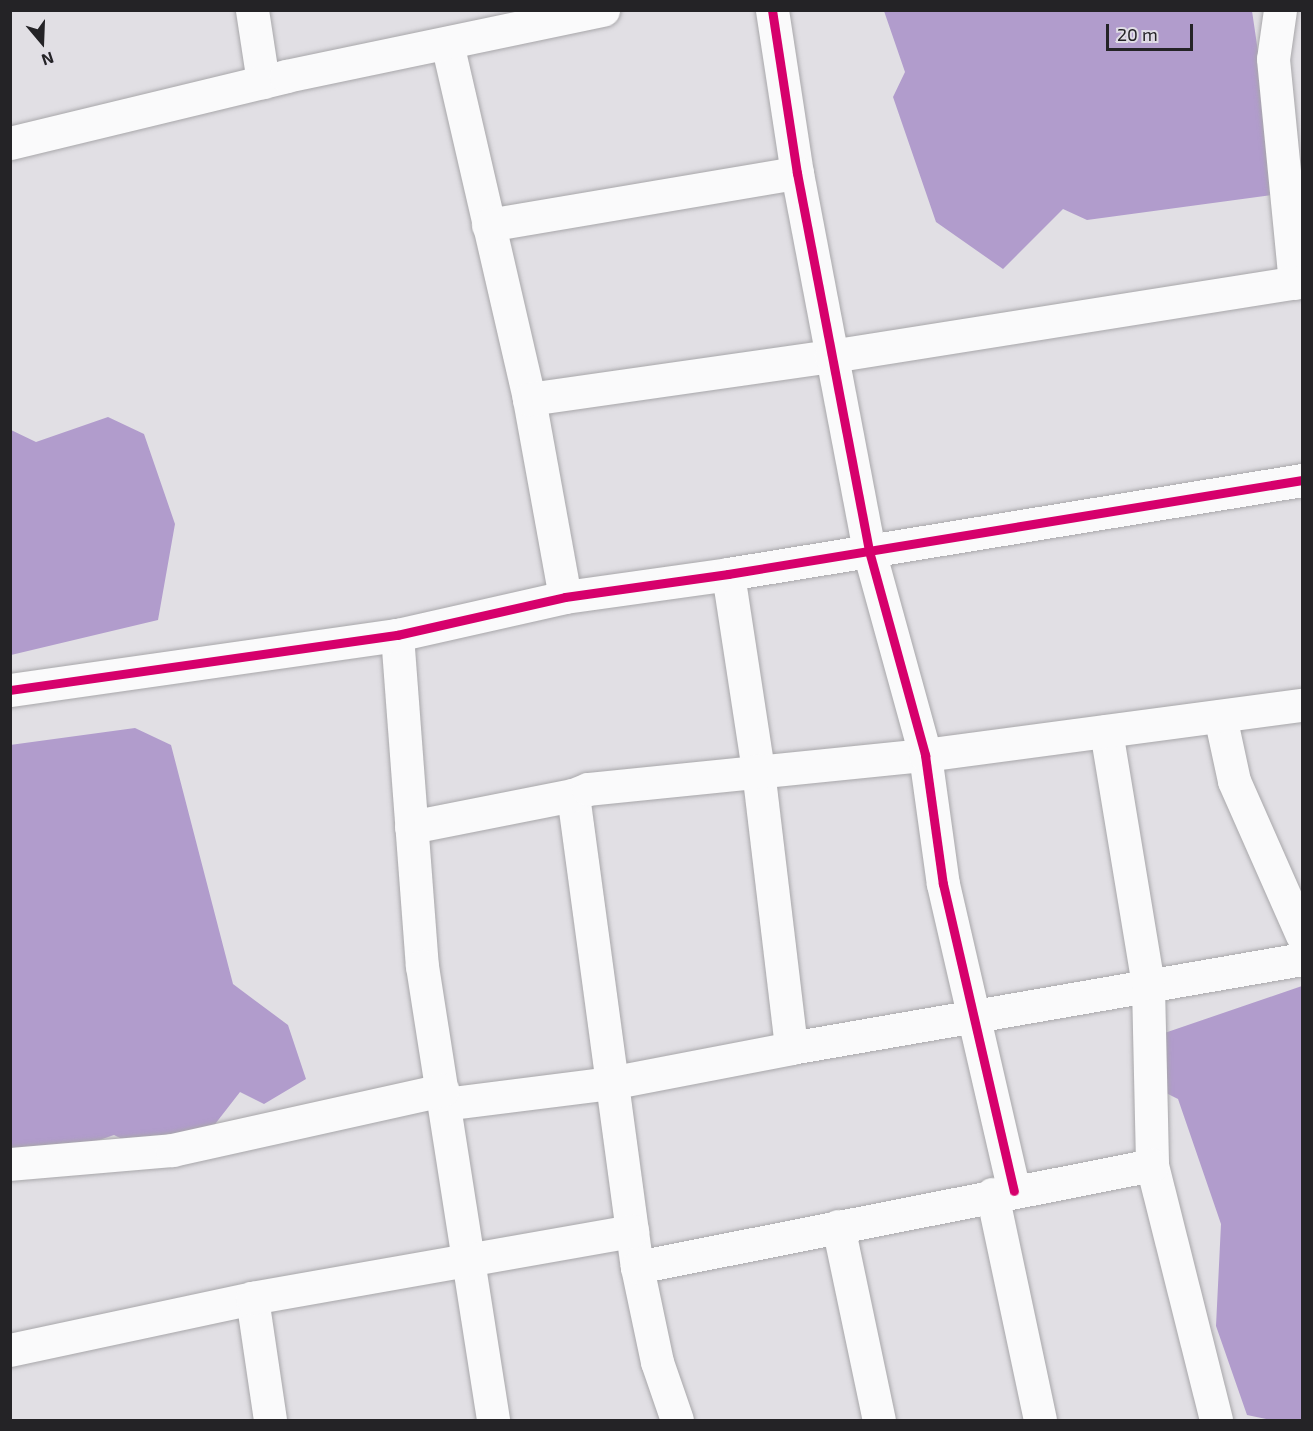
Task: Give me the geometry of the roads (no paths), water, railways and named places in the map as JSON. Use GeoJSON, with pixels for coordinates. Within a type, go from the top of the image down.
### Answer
{"type":"FeatureCollection","features":[{"type":"Feature","properties":{"kind":"street"},"geometry":{"type":"LineString","coordinates":[[252,10],[263,82]]}},
{"type":"Feature","properties":{"kind":"street"},"geometry":{"type":"LineString","coordinates":[[10,143],[263,82],[603,10]]}},
{"type":"Feature","properties":{"kind":"street"},"geometry":{"type":"LineString","coordinates":[[772,10],[797,173],[869,551],[926,755],[943,884],[973,1019],[1040,1420]]}},
{"type":"Feature","properties":{"kind":"street"},"geometry":{"type":"LineString","coordinates":[[528,399],[831,356],[1299,282],[1273,58],[1280,10]]}},
{"type":"Feature","properties":{"kind":"street"},"geometry":{"type":"LineString","coordinates":[[447,43],[528,399],[565,597]]}},
{"type":"Feature","properties":{"kind":"street"},"geometry":{"type":"LineString","coordinates":[[488,225],[797,173]]}},
{"type":"Feature","properties":{"kind":"street"},"geometry":{"type":"LineString","coordinates":[[10,690],[397,635],[565,597],[728,574],[1302,480]]}},
{"type":"Feature","properties":{"kind":"street"},"geometry":{"type":"LineString","coordinates":[[728,574],[758,770],[791,1048]]}},
{"type":"Feature","properties":{"kind":"street"},"geometry":{"type":"LineString","coordinates":[[397,635],[422,966],[493,1420]]}},
{"type":"Feature","properties":{"kind":"street"},"geometry":{"type":"LineString","coordinates":[[411,827],[573,795],[588,789],[758,770],[926,755],[1302,705]]}},
{"type":"Feature","properties":{"kind":"street"},"geometry":{"type":"LineString","coordinates":[[1220,716],[1234,781],[1302,935]]}},
{"type":"Feature","properties":{"kind":"street"},"geometry":{"type":"LineString","coordinates":[[1106,731],[1148,986],[1152,1165],[1216,1420]]}},
{"type":"Feature","properties":{"kind":"street"},"geometry":{"type":"LineString","coordinates":[[573,795],[598,961],[610,1083],[637,1267],[657,1362],[677,1420]]}},
{"type":"Feature","properties":{"kind":"street"},"geometry":{"type":"LineString","coordinates":[[10,1164],[172,1150],[443,1097],[610,1083],[791,1048],[973,1019],[1302,959]]}},
{"type":"Feature","properties":{"kind":"street"},"geometry":{"type":"LineString","coordinates":[[637,1267],[1003,1192],[1152,1165]]}},
{"type":"Feature","properties":{"kind":"street"},"geometry":{"type":"LineString","coordinates":[[838,1226],[879,1420]]}},
{"type":"Feature","properties":{"kind":"street"},"geometry":{"type":"LineString","coordinates":[[10,1350],[252,1298],[632,1231]]}},
{"type":"Feature","properties":{"kind":"street"},"geometry":{"type":"LineString","coordinates":[[252,1298],[270,1420]]}}]}
